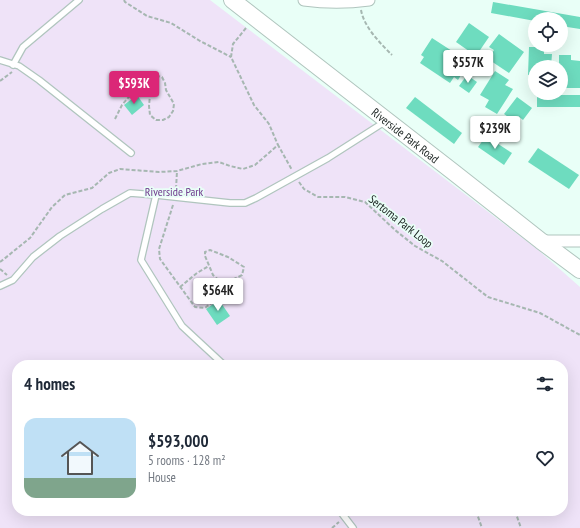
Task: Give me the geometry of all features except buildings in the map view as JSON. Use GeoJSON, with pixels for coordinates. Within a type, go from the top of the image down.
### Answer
{"type":"FeatureCollection","features":[{"type":"Feature","properties":{"kind":"main road","name":"Riverside Park Road"},"geometry":{"type":"LineString","coordinates":[[232,0],[580,270]]}},
{"type":"Feature","properties":{"kind":"street"},"geometry":{"type":"LineString","coordinates":[[304,0],[317,2],[364,1]]}},
{"type":"Feature","properties":{"kind":"street"},"geometry":{"type":"LineString","coordinates":[[541,241],[580,241]]}},
{"type":"Feature","properties":{"kind":"lane"},"geometry":{"type":"LineString","coordinates":[[16,66],[23,47],[79,0]]}},
{"type":"Feature","properties":{"kind":"lane"},"geometry":{"type":"LineString","coordinates":[[0,60],[16,66],[40,80],[131,153]]}},
{"type":"Feature","properties":{"kind":"lane"},"geometry":{"type":"LineString","coordinates":[[0,286],[13,280],[33,257],[60,236],[130,193],[230,204],[245,203],[328,158],[387,121]]}},
{"type":"Feature","properties":{"kind":"lane"},"geometry":{"type":"LineString","coordinates":[[156,195],[141,260],[182,326],[219,360]]}},
{"type":"Feature","properties":{"kind":"lane"},"geometry":{"type":"LineString","coordinates":[[344,516],[353,528]]}},
{"type":"Feature","properties":{"kind":"path"},"geometry":{"type":"LineString","coordinates":[[124,0],[147,16],[171,22],[200,41],[231,57],[232,44],[254,18]]}},
{"type":"Feature","properties":{"kind":"path"},"geometry":{"type":"LineString","coordinates":[[364,1],[362,16],[374,35],[392,55]]}},
{"type":"Feature","properties":{"kind":"path","name":"Sertoma Park Loop"},"geometry":{"type":"LineString","coordinates":[[231,57],[254,105],[269,124],[278,145],[304,189],[318,197],[345,197],[365,202],[395,230],[415,246],[442,261],[488,297],[540,313],[580,335]]}},
{"type":"Feature","properties":{"kind":"path"},"geometry":{"type":"LineString","coordinates":[[0,82],[16,66]]}},
{"type":"Feature","properties":{"kind":"path"},"geometry":{"type":"LineString","coordinates":[[157,76],[162,77],[166,90],[174,104],[173,111],[169,117],[164,120],[156,120],[150,115],[150,95],[146,86],[148,80],[157,76]]}},
{"type":"Feature","properties":{"kind":"path"},"geometry":{"type":"LineString","coordinates":[[115,119],[122,105],[133,92],[141,92],[150,95]]}},
{"type":"Feature","properties":{"kind":"path"},"geometry":{"type":"LineString","coordinates":[[0,262],[30,238],[52,207],[65,195],[92,188],[109,172],[120,169],[159,172],[177,171],[202,164],[219,162],[243,169],[255,165],[278,145]]}},
{"type":"Feature","properties":{"kind":"path"},"geometry":{"type":"LineString","coordinates":[[177,171],[175,197],[159,249],[158,254],[160,259],[194,307],[205,308],[218,298],[223,284],[242,275],[244,267],[228,256],[210,250],[205,252],[205,256],[213,275],[223,284]]}},
{"type":"Feature","properties":{"kind":"path"},"geometry":{"type":"LineString","coordinates":[[180,288],[197,273],[209,266]]}},
{"type":"Feature","properties":{"kind":"path"},"geometry":{"type":"LineString","coordinates":[[478,516],[482,528]]}},
{"type":"Feature","properties":{"kind":"path"},"geometry":{"type":"LineString","coordinates":[[517,516],[521,528]]}},
{"type":"Feature","properties":{"kind":"green space","name":"Riverside Park"},"geometry":{"type":"Polygon","coordinates":[[[0,0],[210,0],[537,249],[580,287],[580,528],[0,528],[0,0]]]}}]}
